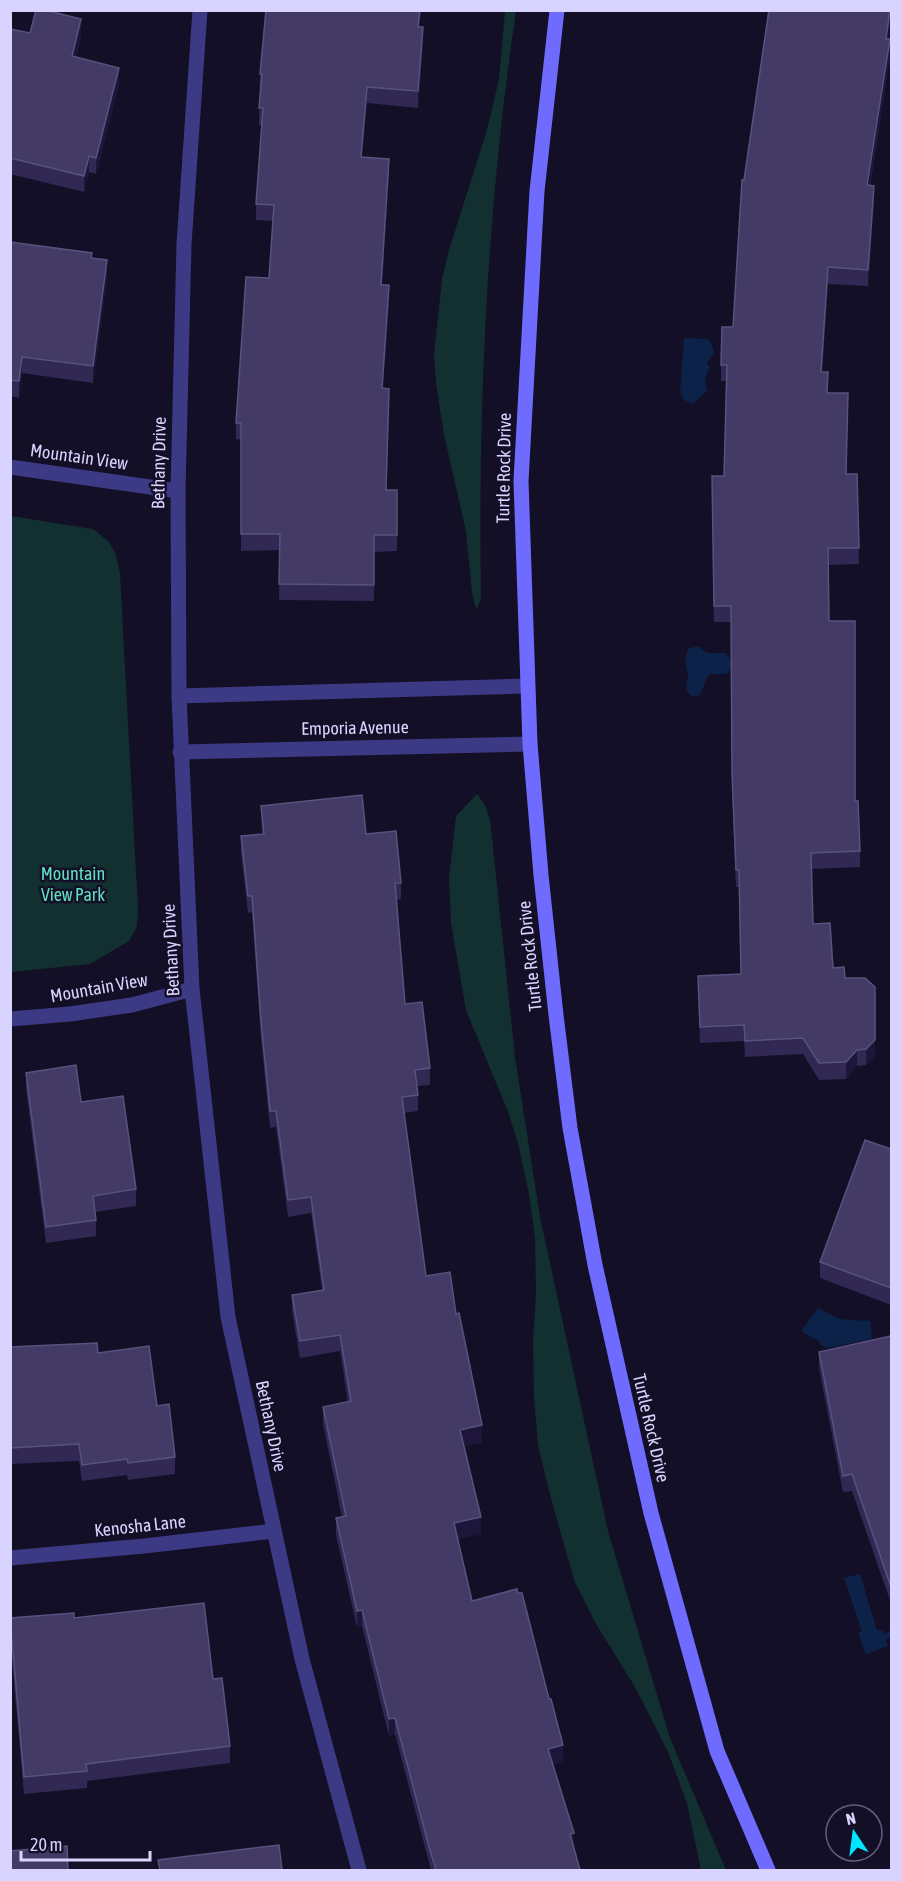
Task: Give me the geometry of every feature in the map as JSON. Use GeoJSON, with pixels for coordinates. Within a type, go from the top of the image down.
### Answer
{"type":"FeatureCollection","features":[{"type":"Feature","properties":{"kind":"street","name":"Bethany Drive"},"geometry":{"type":"LineString","coordinates":[[200,10],[183,244],[178,490],[180,752],[192,989],[228,1317],[302,1659],[359,1870]]}},
{"type":"Feature","properties":{"kind":"street","name":"Turtle Rock Drive"},"geometry":{"type":"LineString","coordinates":[[557,10],[537,191],[521,481],[530,744],[556,1015],[570,1128],[595,1265],[651,1514],[717,1751],[768,1870]]}},
{"type":"Feature","properties":{"kind":"street","name":"Mountain View"},"geometry":{"type":"LineString","coordinates":[[10,467],[178,490]]}},
{"type":"Feature","properties":{"kind":"street","name":"Emporia Avenue"},"geometry":{"type":"LineString","coordinates":[[179,696],[527,686]]}},
{"type":"Feature","properties":{"kind":"street","name":"Emporia Avenue"},"geometry":{"type":"LineString","coordinates":[[180,752],[530,744]]}},
{"type":"Feature","properties":{"kind":"street","name":"Mountain View"},"geometry":{"type":"LineString","coordinates":[[10,1019],[70,1014],[132,1005],[192,989]]}},
{"type":"Feature","properties":{"kind":"street","name":"Kenosha Lane"},"geometry":{"type":"LineString","coordinates":[[10,1558],[274,1531]]}},
{"type":"Feature","properties":{"kind":"green space"},"geometry":{"type":"Polygon","coordinates":[[[505,11],[516,11],[498,157],[486,304],[481,451],[481,599],[476,610],[466,531],[444,435],[434,355],[442,279],[487,130],[499,79],[505,11]]]}},
{"type":"Feature","properties":{"kind":"green space","name":"Mountain View Park"},"geometry":{"type":"Polygon","coordinates":[[[11,516],[93,529],[109,542],[116,555],[120,574],[138,909],[137,926],[129,941],[90,964],[11,972],[11,516]]]}},
{"type":"Feature","properties":{"kind":"green space"},"geometry":{"type":"Polygon","coordinates":[[[477,794],[485,805],[490,819],[515,1057],[540,1217],[608,1531],[670,1738],[726,1870],[701,1870],[687,1803],[668,1752],[635,1687],[596,1624],[574,1580],[538,1445],[533,1341],[536,1293],[535,1238],[529,1194],[518,1143],[508,1112],[466,1010],[451,923],[449,878],[456,816],[477,794]]]}},
{"type":"Feature","properties":{"kind":"water"},"geometry":{"type":"Polygon","coordinates":[[[684,338],[707,339],[711,342],[714,353],[707,363],[710,368],[705,378],[708,390],[693,404],[684,400],[680,392],[684,338]]]}},
{"type":"Feature","properties":{"kind":"water"},"geometry":{"type":"Polygon","coordinates":[[[699,647],[707,653],[726,653],[733,662],[733,667],[726,674],[710,674],[698,696],[692,696],[686,690],[688,675],[685,660],[688,649],[699,647]]]}},
{"type":"Feature","properties":{"kind":"water"},"geometry":{"type":"Polygon","coordinates":[[[818,1308],[840,1319],[870,1321],[872,1339],[827,1348],[819,1344],[820,1342],[801,1331],[818,1308]]]}},
{"type":"Feature","properties":{"kind":"water"},"geometry":{"type":"Polygon","coordinates":[[[860,1574],[877,1630],[883,1631],[884,1634],[890,1631],[891,1637],[886,1640],[888,1646],[866,1654],[858,1633],[862,1631],[844,1578],[860,1574]]]}},
{"type":"Feature","properties":{"kind":"building"},"geometry":{"type":"Polygon","coordinates":[[[36,10],[81,19],[72,56],[119,68],[96,158],[89,156],[84,176],[10,158],[10,29],[30,33],[36,10]]]}},
{"type":"Feature","properties":{"kind":"building"},"geometry":{"type":"Polygon","coordinates":[[[266,10],[420,10],[418,27],[423,27],[418,91],[367,87],[361,157],[389,159],[381,285],[389,285],[382,388],[389,389],[386,490],[397,490],[397,535],[374,535],[374,585],[279,584],[280,534],[241,534],[241,423],[236,423],[246,277],[269,278],[274,205],[256,204],[263,108],[259,108],[262,74],[260,74],[266,10]]]}},
{"type":"Feature","properties":{"kind":"building"},"geometry":{"type":"Polygon","coordinates":[[[769,10],[890,10],[886,39],[890,39],[867,185],[874,186],[868,270],[828,267],[821,372],[828,372],[827,393],[848,393],[846,474],[857,474],[859,548],[828,548],[829,621],[855,621],[855,801],[858,801],[860,851],[811,853],[813,924],[830,923],[833,968],[844,967],[845,978],[865,978],[875,987],[875,1040],[866,1049],[857,1050],[846,1062],[819,1063],[803,1038],[745,1041],[744,1025],[700,1027],[698,976],[741,974],[739,870],[736,870],[732,773],[731,606],[714,606],[712,476],[724,476],[727,365],[721,365],[722,327],[733,327],[742,180],[744,180],[769,10]]]}},
{"type":"Feature","properties":{"kind":"building"},"geometry":{"type":"Polygon","coordinates":[[[10,242],[92,253],[91,258],[107,260],[93,366],[22,357],[19,381],[10,380],[10,242]]]}},
{"type":"Feature","properties":{"kind":"building"},"geometry":{"type":"Polygon","coordinates":[[[362,795],[366,834],[396,831],[401,883],[395,883],[405,1004],[422,1002],[430,1068],[415,1070],[418,1095],[402,1097],[426,1276],[450,1272],[456,1314],[459,1313],[482,1425],[460,1430],[481,1517],[454,1523],[472,1601],[517,1589],[518,1593],[522,1593],[563,1745],[548,1749],[574,1833],[570,1834],[580,1870],[436,1870],[395,1718],[389,1719],[362,1610],[357,1611],[336,1518],[346,1516],[323,1407],[351,1401],[340,1335],[300,1341],[292,1295],[324,1290],[311,1197],[288,1200],[276,1111],[270,1111],[252,896],[248,896],[241,836],[264,834],[261,806],[362,795]]]}},
{"type":"Feature","properties":{"kind":"building"},"geometry":{"type":"Polygon","coordinates":[[[76,1065],[81,1102],[123,1096],[136,1189],[93,1196],[96,1220],[46,1227],[26,1073],[76,1065]]]}},
{"type":"Feature","properties":{"kind":"building"},"geometry":{"type":"Polygon","coordinates":[[[865,1140],[891,1149],[891,1288],[820,1262],[865,1140]]]}},
{"type":"Feature","properties":{"kind":"building"},"geometry":{"type":"Polygon","coordinates":[[[891,1336],[891,1587],[852,1474],[843,1476],[819,1352],[891,1336]]]}},
{"type":"Feature","properties":{"kind":"building"},"geometry":{"type":"Polygon","coordinates":[[[97,1343],[98,1353],[149,1346],[157,1406],[169,1404],[175,1457],[128,1463],[127,1459],[82,1465],[79,1444],[10,1448],[10,1347],[97,1343]]]}},
{"type":"Feature","properties":{"kind":"building"},"geometry":{"type":"Polygon","coordinates":[[[204,1603],[213,1679],[222,1678],[230,1746],[86,1764],[87,1771],[24,1777],[10,1618],[74,1613],[74,1618],[204,1603]]]}},
{"type":"Feature","properties":{"kind":"building"},"geometry":{"type":"Polygon","coordinates":[[[279,1845],[282,1870],[160,1870],[158,1860],[279,1845]]]}},
{"type":"Feature","properties":{"kind":"building"},"geometry":{"type":"Polygon","coordinates":[[[67,1846],[68,1870],[10,1870],[10,1851],[67,1846]]]}}]}
